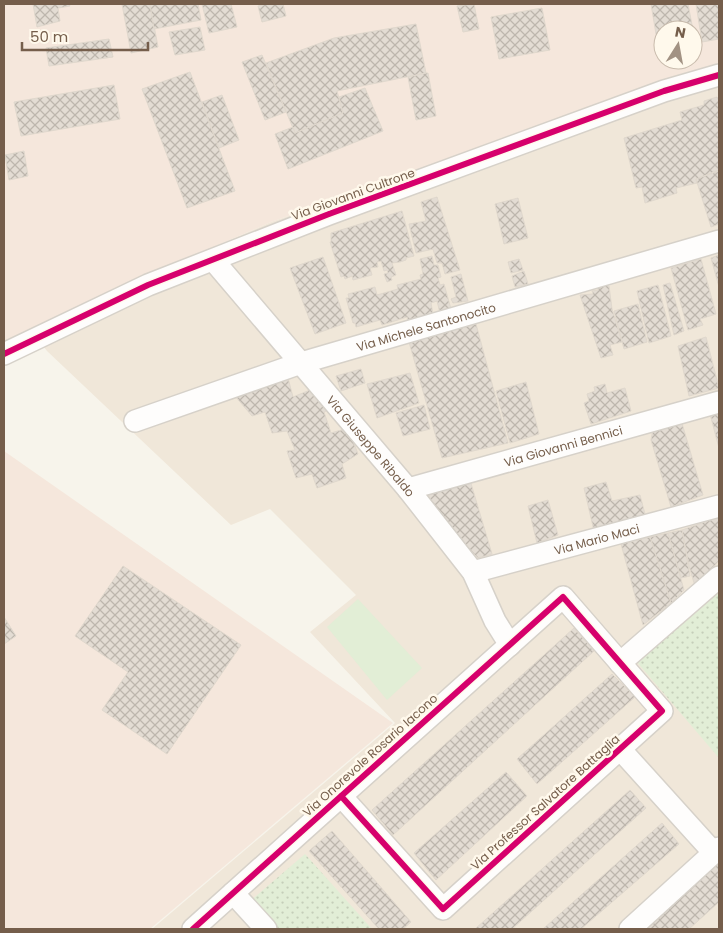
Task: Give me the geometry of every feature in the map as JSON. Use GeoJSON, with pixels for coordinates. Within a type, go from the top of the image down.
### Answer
{"type":"FeatureCollection","features":[{"type":"Feature","properties":{"kind":"street","name":"Via Giovanni Cultrone"},"geometry":{"type":"LineString","coordinates":[[4,354],[148,285],[338,211],[664,91],[719,75]]}},
{"type":"Feature","properties":{"kind":"street","name":"Via Michele Santonocito"},"geometry":{"type":"LineString","coordinates":[[135,421],[301,363],[719,242]]}},
{"type":"Feature","properties":{"kind":"street","name":"Via Giuseppe Ribaldo"},"geometry":{"type":"LineString","coordinates":[[213,260],[408,489],[473,572],[495,622],[510,644]]}},
{"type":"Feature","properties":{"kind":"street","name":"Via Giovanni Bennici"},"geometry":{"type":"LineString","coordinates":[[408,489],[719,402]]}},
{"type":"Feature","properties":{"kind":"street","name":"Via Mario Maci"},"geometry":{"type":"LineString","coordinates":[[473,572],[719,506]]}},
{"type":"Feature","properties":{"kind":"street"},"geometry":{"type":"LineString","coordinates":[[620,663],[719,576]]}},
{"type":"Feature","properties":{"kind":"street","name":"Via Onorevole Rosario Iacono"},"geometry":{"type":"LineString","coordinates":[[193,929],[563,597],[620,663]]}},
{"type":"Feature","properties":{"kind":"street","name":"Via Professor Salvatore Battaglia"},"geometry":{"type":"LineString","coordinates":[[342,796],[443,909],[662,711],[620,663]]}},
{"type":"Feature","properties":{"kind":"street"},"geometry":{"type":"LineString","coordinates":[[620,749],[717,851],[630,929]]}},
{"type":"Feature","properties":{"kind":"street"},"geometry":{"type":"LineString","coordinates":[[233,893],[266,929]]}},
{"type":"Feature","properties":{"kind":"shaded area"},"geometry":{"type":"Polygon","coordinates":[[[4,4],[719,4],[719,65],[271,222],[161,270],[4,346],[4,4]]]}},
{"type":"Feature","properties":{"kind":"shaded area"},"geometry":{"type":"Polygon","coordinates":[[[719,65],[719,929],[152,929],[395,723],[310,632],[356,595],[270,509],[231,525],[47,351],[32,332],[161,270],[271,222],[719,65]]]}},
{"type":"Feature","properties":{"kind":"shaded area"},"geometry":{"type":"Polygon","coordinates":[[[4,451],[393,723],[150,929],[4,929],[4,451]]]}},
{"type":"Feature","properties":{"kind":"green space"},"geometry":{"type":"Polygon","coordinates":[[[719,591],[719,758],[636,661],[719,591]]]}},
{"type":"Feature","properties":{"kind":"green space"},"geometry":{"type":"Polygon","coordinates":[[[358,599],[422,668],[387,700],[327,627],[358,599]]]}},
{"type":"Feature","properties":{"kind":"green space"},"geometry":{"type":"Polygon","coordinates":[[[305,854],[372,929],[273,929],[249,902],[305,854]]]}},
{"type":"Feature","properties":{"kind":"building"},"geometry":{"type":"Polygon","coordinates":[[[33,4],[69,4],[70,6],[58,8],[60,21],[37,27],[33,4]]]}},
{"type":"Feature","properties":{"kind":"building"},"geometry":{"type":"Polygon","coordinates":[[[122,4],[150,4],[158,47],[131,53],[122,4]]]}},
{"type":"Feature","properties":{"kind":"building"},"geometry":{"type":"Polygon","coordinates":[[[150,4],[198,4],[201,20],[154,29],[150,4]]]}},
{"type":"Feature","properties":{"kind":"building"},"geometry":{"type":"Polygon","coordinates":[[[202,4],[231,4],[237,27],[209,33],[202,4]]]}},
{"type":"Feature","properties":{"kind":"building"},"geometry":{"type":"Polygon","coordinates":[[[283,4],[286,16],[262,22],[258,6],[283,4]]]}},
{"type":"Feature","properties":{"kind":"building"},"geometry":{"type":"Polygon","coordinates":[[[474,4],[479,29],[463,32],[457,6],[474,4]]]}},
{"type":"Feature","properties":{"kind":"building"},"geometry":{"type":"Polygon","coordinates":[[[651,4],[688,4],[691,20],[654,20],[651,4]]]}},
{"type":"Feature","properties":{"kind":"building"},"geometry":{"type":"Polygon","coordinates":[[[696,4],[719,4],[719,39],[703,42],[703,20],[699,20],[696,4]]]}},
{"type":"Feature","properties":{"kind":"building"},"geometry":{"type":"Polygon","coordinates":[[[542,8],[550,50],[499,59],[491,17],[542,8]]]}},
{"type":"Feature","properties":{"kind":"building"},"geometry":{"type":"Polygon","coordinates":[[[416,24],[426,73],[337,91],[343,113],[295,133],[266,63],[334,38],[416,24]]]}},
{"type":"Feature","properties":{"kind":"building"},"geometry":{"type":"Polygon","coordinates":[[[200,27],[205,50],[175,55],[169,32],[200,27]]]}},
{"type":"Feature","properties":{"kind":"building"},"geometry":{"type":"Polygon","coordinates":[[[109,39],[113,57],[49,66],[46,48],[109,39]]]}},
{"type":"Feature","properties":{"kind":"building"},"geometry":{"type":"Polygon","coordinates":[[[262,55],[286,112],[265,120],[242,62],[262,55]]]}},
{"type":"Feature","properties":{"kind":"building"},"geometry":{"type":"Polygon","coordinates":[[[190,72],[235,191],[187,208],[142,89],[190,72]]]}},
{"type":"Feature","properties":{"kind":"building"},"geometry":{"type":"Polygon","coordinates":[[[428,73],[436,116],[416,120],[408,77],[428,73]]]}},
{"type":"Feature","properties":{"kind":"building"},"geometry":{"type":"Polygon","coordinates":[[[114,85],[120,119],[21,136],[14,102],[114,85]]]}},
{"type":"Feature","properties":{"kind":"building"},"geometry":{"type":"Polygon","coordinates":[[[365,88],[383,131],[288,169],[275,134],[293,127],[295,133],[343,113],[339,97],[365,88]]]}},
{"type":"Feature","properties":{"kind":"building"},"geometry":{"type":"Polygon","coordinates":[[[222,95],[239,140],[219,148],[202,102],[222,95]]]}},
{"type":"Feature","properties":{"kind":"building"},"geometry":{"type":"Polygon","coordinates":[[[717,97],[719,101],[719,170],[696,179],[697,183],[676,188],[677,193],[645,203],[642,187],[636,188],[624,138],[682,120],[680,112],[704,105],[704,101],[717,97]]]}},
{"type":"Feature","properties":{"kind":"building"},"geometry":{"type":"Polygon","coordinates":[[[24,151],[28,176],[9,180],[5,155],[24,151]]]}},
{"type":"Feature","properties":{"kind":"building"},"geometry":{"type":"Polygon","coordinates":[[[719,171],[719,224],[711,227],[696,179],[719,171]]]}},
{"type":"Feature","properties":{"kind":"building"},"geometry":{"type":"Polygon","coordinates":[[[437,197],[460,270],[445,274],[442,263],[437,263],[433,249],[416,253],[409,224],[426,221],[421,202],[437,197]]]}},
{"type":"Feature","properties":{"kind":"building"},"geometry":{"type":"Polygon","coordinates":[[[518,198],[528,238],[504,244],[495,204],[518,198]]]}},
{"type":"Feature","properties":{"kind":"building"},"geometry":{"type":"Polygon","coordinates":[[[402,211],[414,256],[392,263],[396,275],[391,277],[392,280],[387,282],[384,274],[388,273],[387,270],[384,271],[381,261],[377,262],[378,267],[370,268],[372,275],[353,280],[352,276],[345,279],[344,276],[341,277],[330,242],[331,233],[402,211]]]}},
{"type":"Feature","properties":{"kind":"building"},"geometry":{"type":"Polygon","coordinates":[[[719,255],[719,287],[711,258],[719,255]]]}},
{"type":"Feature","properties":{"kind":"building"},"geometry":{"type":"Polygon","coordinates":[[[432,256],[434,265],[438,265],[441,277],[438,278],[440,285],[444,284],[451,309],[440,313],[437,301],[431,303],[433,314],[408,321],[407,317],[382,325],[380,320],[356,327],[355,323],[353,323],[346,298],[349,298],[348,294],[375,287],[377,295],[398,289],[397,285],[421,279],[420,275],[423,274],[420,259],[432,256]]]}},
{"type":"Feature","properties":{"kind":"building"},"geometry":{"type":"Polygon","coordinates":[[[323,257],[346,323],[315,334],[290,268],[323,257]]]}},
{"type":"Feature","properties":{"kind":"building"},"geometry":{"type":"Polygon","coordinates":[[[519,259],[523,270],[511,273],[508,262],[519,259]]]}},
{"type":"Feature","properties":{"kind":"building"},"geometry":{"type":"Polygon","coordinates":[[[701,259],[716,314],[700,319],[703,325],[688,330],[671,268],[701,259]]]}},
{"type":"Feature","properties":{"kind":"building"},"geometry":{"type":"Polygon","coordinates":[[[524,271],[528,284],[515,287],[512,276],[524,271]]]}},
{"type":"Feature","properties":{"kind":"building"},"geometry":{"type":"Polygon","coordinates":[[[461,274],[468,301],[453,303],[451,299],[456,297],[451,277],[461,274]]]}},
{"type":"Feature","properties":{"kind":"building"},"geometry":{"type":"Polygon","coordinates":[[[670,283],[684,331],[674,335],[663,285],[670,283]]]}},
{"type":"Feature","properties":{"kind":"building"},"geometry":{"type":"Polygon","coordinates":[[[606,285],[609,286],[612,309],[622,342],[610,345],[613,355],[601,358],[580,295],[593,294],[592,291],[606,285]]]}},
{"type":"Feature","properties":{"kind":"building"},"geometry":{"type":"Polygon","coordinates":[[[658,285],[671,336],[649,343],[637,291],[658,285]]]}},
{"type":"Feature","properties":{"kind":"building"},"geometry":{"type":"Polygon","coordinates":[[[638,304],[647,342],[624,349],[614,311],[638,304]]]}},
{"type":"Feature","properties":{"kind":"building"},"geometry":{"type":"Polygon","coordinates":[[[476,324],[508,443],[442,458],[409,342],[476,324]]]}},
{"type":"Feature","properties":{"kind":"building"},"geometry":{"type":"Polygon","coordinates":[[[706,337],[719,388],[689,396],[678,346],[706,337]]]}},
{"type":"Feature","properties":{"kind":"building"},"geometry":{"type":"Polygon","coordinates":[[[361,369],[365,383],[341,391],[336,376],[361,369]]]}},
{"type":"Feature","properties":{"kind":"building"},"geometry":{"type":"Polygon","coordinates":[[[410,373],[419,403],[377,418],[367,384],[410,373]]]}},
{"type":"Feature","properties":{"kind":"building"},"geometry":{"type":"Polygon","coordinates":[[[288,378],[293,397],[315,388],[328,410],[324,412],[331,433],[348,428],[358,454],[342,464],[346,478],[317,488],[312,474],[296,478],[287,451],[295,450],[287,431],[272,433],[265,412],[252,416],[235,396],[288,378]]]}},
{"type":"Feature","properties":{"kind":"building"},"geometry":{"type":"Polygon","coordinates":[[[526,382],[539,434],[510,443],[496,391],[526,382]]]}},
{"type":"Feature","properties":{"kind":"building"},"geometry":{"type":"Polygon","coordinates":[[[605,384],[607,393],[625,388],[631,411],[591,424],[584,403],[589,401],[587,394],[595,391],[594,387],[605,384]]]}},
{"type":"Feature","properties":{"kind":"building"},"geometry":{"type":"Polygon","coordinates":[[[424,405],[430,429],[403,436],[396,413],[424,405]]]}},
{"type":"Feature","properties":{"kind":"building"},"geometry":{"type":"Polygon","coordinates":[[[719,411],[719,448],[710,414],[719,411]]]}},
{"type":"Feature","properties":{"kind":"building"},"geometry":{"type":"Polygon","coordinates":[[[681,420],[703,495],[671,507],[651,440],[653,429],[681,420]]]}},
{"type":"Feature","properties":{"kind":"building"},"geometry":{"type":"Polygon","coordinates":[[[470,480],[492,554],[478,558],[435,514],[428,493],[470,480]]]}},
{"type":"Feature","properties":{"kind":"building"},"geometry":{"type":"Polygon","coordinates":[[[606,482],[612,501],[640,495],[645,514],[594,531],[584,488],[606,482]]]}},
{"type":"Feature","properties":{"kind":"building"},"geometry":{"type":"Polygon","coordinates":[[[548,500],[558,535],[537,543],[528,506],[548,500]]]}},
{"type":"Feature","properties":{"kind":"building"},"geometry":{"type":"Polygon","coordinates":[[[719,517],[719,561],[695,586],[682,530],[719,517]]]}},
{"type":"Feature","properties":{"kind":"building"},"geometry":{"type":"Polygon","coordinates":[[[682,530],[690,576],[681,578],[668,533],[682,530]]]}},
{"type":"Feature","properties":{"kind":"building"},"geometry":{"type":"Polygon","coordinates":[[[668,533],[684,590],[671,603],[650,537],[668,533]]]}},
{"type":"Feature","properties":{"kind":"building"},"geometry":{"type":"Polygon","coordinates":[[[650,537],[671,603],[643,625],[621,544],[650,537]]]}},
{"type":"Feature","properties":{"kind":"building"},"geometry":{"type":"Polygon","coordinates":[[[123,566],[241,645],[167,754],[102,710],[128,672],[75,636],[123,566]]]}},
{"type":"Feature","properties":{"kind":"building"},"geometry":{"type":"Polygon","coordinates":[[[4,617],[16,636],[4,644],[4,617]]]}},
{"type":"Feature","properties":{"kind":"building"},"geometry":{"type":"Polygon","coordinates":[[[574,628],[594,651],[393,835],[372,810],[574,628]]]}},
{"type":"Feature","properties":{"kind":"building"},"geometry":{"type":"Polygon","coordinates":[[[612,674],[635,697],[537,784],[517,759],[612,674]]]}},
{"type":"Feature","properties":{"kind":"building"},"geometry":{"type":"Polygon","coordinates":[[[506,772],[527,796],[436,880],[414,853],[506,772]]]}},
{"type":"Feature","properties":{"kind":"building"},"geometry":{"type":"Polygon","coordinates":[[[630,790],[646,808],[512,929],[475,929],[630,790]]]}},
{"type":"Feature","properties":{"kind":"building"},"geometry":{"type":"Polygon","coordinates":[[[662,823],[679,844],[581,929],[543,929],[662,823]]]}},
{"type":"Feature","properties":{"kind":"building"},"geometry":{"type":"Polygon","coordinates":[[[332,831],[411,922],[403,929],[379,929],[309,851],[332,831]]]}},
{"type":"Feature","properties":{"kind":"building"},"geometry":{"type":"Polygon","coordinates":[[[719,862],[719,902],[689,929],[645,929],[719,862]]]}},
{"type":"Feature","properties":{"kind":"cycle path"},"geometry":{"type":"LineString","coordinates":[[4,354],[148,285],[329,214],[664,91],[719,75]]}},
{"type":"Feature","properties":{"kind":"cycle path"},"geometry":{"type":"LineString","coordinates":[[193,929],[563,597],[662,711],[443,909],[341,796]]}}]}
